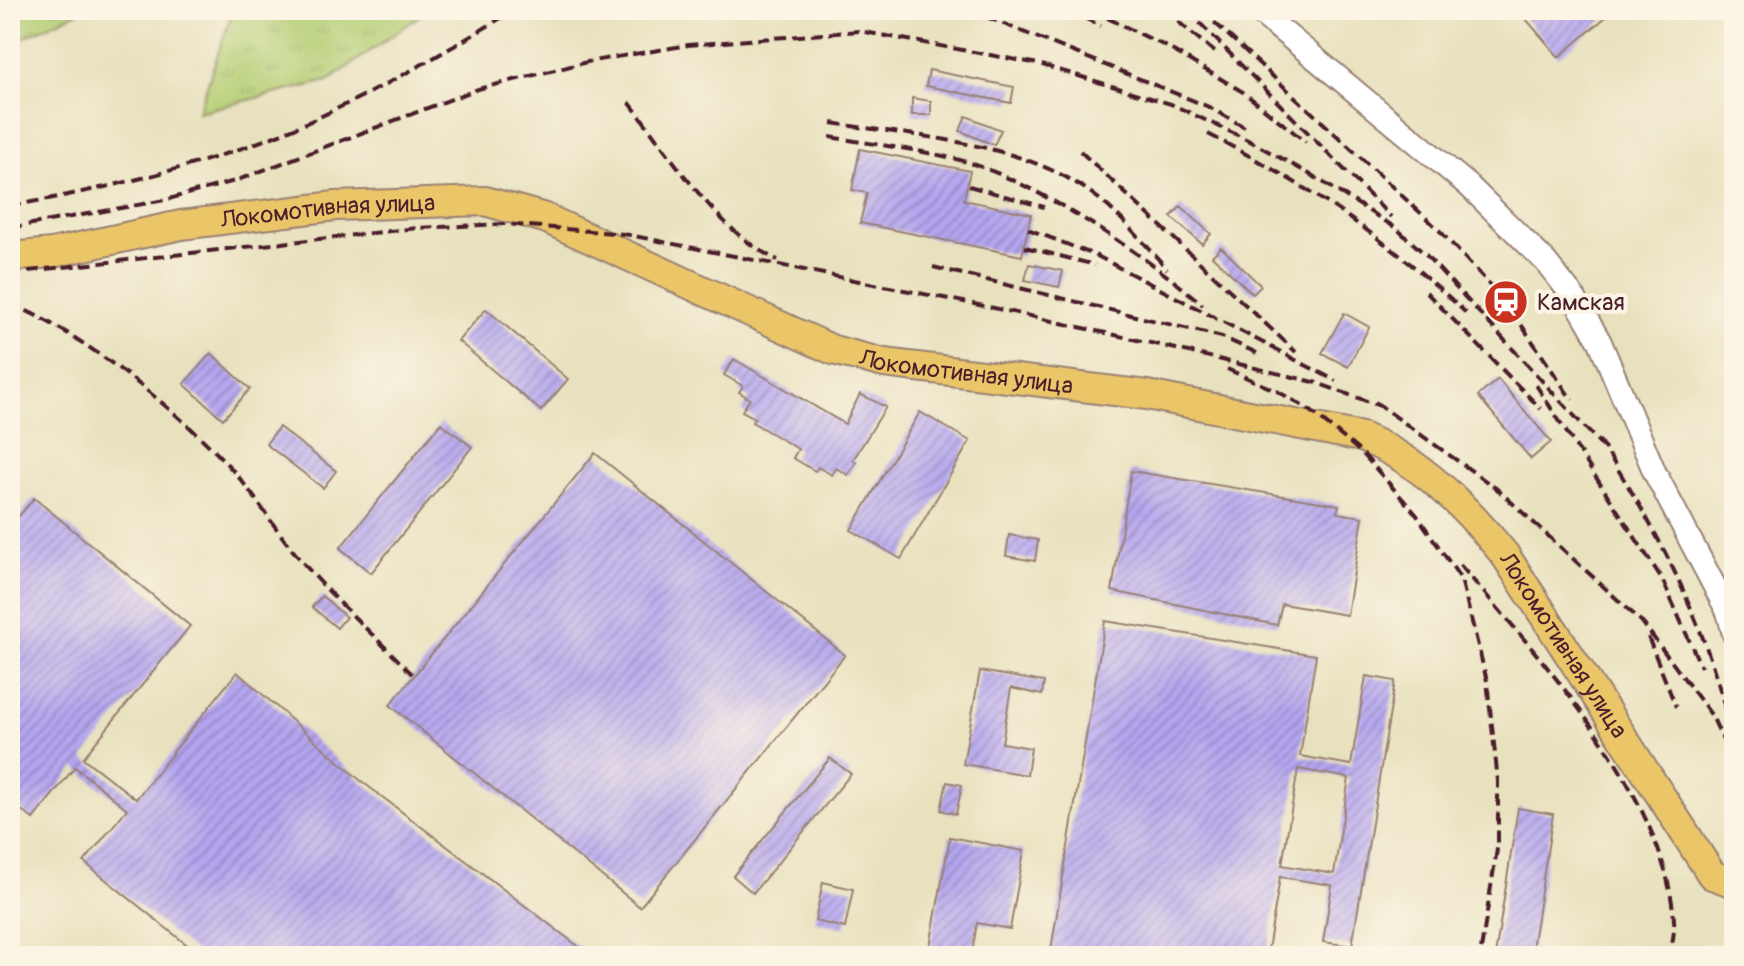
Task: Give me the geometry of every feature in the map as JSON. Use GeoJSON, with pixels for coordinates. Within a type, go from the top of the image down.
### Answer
{"type":"FeatureCollection","features":[{"type":"Feature","properties":{"kind":"main road","name":"Локомотивная улица"},"geometry":{"type":"LineString","coordinates":[[10,257],[52,253],[181,225],[335,206],[485,201],[545,218],[833,350],[884,363],[1147,395],[1362,437],[1411,463],[1465,506],[1505,555],[1712,875],[1734,883]]}},
{"type":"Feature","properties":{"kind":"street"},"geometry":{"type":"LineString","coordinates":[[1257,10],[1469,186],[1546,262],[1575,299],[1600,342],[1655,473],[1728,612],[1734,634]]}},
{"type":"Feature","properties":{"kind":"green space"},"geometry":{"type":"Polygon","coordinates":[[[10,10],[82,10],[10,44],[10,10]]]}},
{"type":"Feature","properties":{"kind":"green space"},"geometry":{"type":"Polygon","coordinates":[[[233,10],[428,10],[328,81],[198,112],[233,10]]]}},
{"type":"Feature","properties":{"kind":"building"},"geometry":{"type":"Polygon","coordinates":[[[1518,10],[1614,10],[1559,57],[1518,10]]]}},
{"type":"Feature","properties":{"kind":"building"},"geometry":{"type":"Polygon","coordinates":[[[929,70],[1014,87],[1011,103],[926,86],[929,70]]]}},
{"type":"Feature","properties":{"kind":"building"},"geometry":{"type":"Polygon","coordinates":[[[912,98],[931,101],[931,115],[912,115],[912,98]]]}},
{"type":"Feature","properties":{"kind":"building"},"geometry":{"type":"Polygon","coordinates":[[[966,116],[1001,130],[994,145],[960,131],[966,116]]]}},
{"type":"Feature","properties":{"kind":"building"},"geometry":{"type":"Polygon","coordinates":[[[860,149],[970,171],[964,200],[1031,214],[1022,256],[860,223],[867,193],[852,190],[860,149]]]}},
{"type":"Feature","properties":{"kind":"building"},"geometry":{"type":"Polygon","coordinates":[[[1181,206],[1211,234],[1202,244],[1171,217],[1181,206]]]}},
{"type":"Feature","properties":{"kind":"building"},"geometry":{"type":"Polygon","coordinates":[[[1221,247],[1261,286],[1253,294],[1212,256],[1221,247]]]}},
{"type":"Feature","properties":{"kind":"building"},"geometry":{"type":"Polygon","coordinates":[[[1029,264],[1063,271],[1059,287],[1025,280],[1029,264]]]}},
{"type":"Feature","properties":{"kind":"building"},"geometry":{"type":"Polygon","coordinates":[[[486,309],[568,379],[541,411],[458,341],[486,309]]]}},
{"type":"Feature","properties":{"kind":"building"},"geometry":{"type":"Polygon","coordinates":[[[1344,313],[1369,327],[1348,367],[1322,353],[1344,313]]]}},
{"type":"Feature","properties":{"kind":"building"},"geometry":{"type":"Polygon","coordinates":[[[211,353],[250,389],[223,419],[184,384],[211,353]]]}},
{"type":"Feature","properties":{"kind":"building"},"geometry":{"type":"Polygon","coordinates":[[[734,359],[845,424],[860,394],[886,407],[853,460],[856,462],[848,475],[836,468],[832,475],[818,467],[815,471],[793,458],[798,449],[752,422],[755,418],[742,411],[750,399],[739,392],[743,386],[724,375],[734,359]]]}},
{"type":"Feature","properties":{"kind":"building"},"geometry":{"type":"Polygon","coordinates":[[[1498,379],[1551,442],[1531,459],[1478,396],[1498,379]]]}},
{"type":"Feature","properties":{"kind":"building"},"geometry":{"type":"Polygon","coordinates":[[[920,412],[970,441],[901,559],[851,530],[920,412]]]}},
{"type":"Feature","properties":{"kind":"building"},"geometry":{"type":"Polygon","coordinates":[[[441,423],[472,447],[371,573],[340,548],[441,423]]]}},
{"type":"Feature","properties":{"kind":"building"},"geometry":{"type":"Polygon","coordinates":[[[279,427],[336,471],[323,488],[266,444],[279,427]]]}},
{"type":"Feature","properties":{"kind":"building"},"geometry":{"type":"Polygon","coordinates":[[[595,453],[845,655],[640,907],[390,705],[595,453]]]}},
{"type":"Feature","properties":{"kind":"building"},"geometry":{"type":"Polygon","coordinates":[[[1131,471],[1339,505],[1337,513],[1363,517],[1347,615],[1282,604],[1277,625],[1112,591],[1131,471]]]}},
{"type":"Feature","properties":{"kind":"building"},"geometry":{"type":"Polygon","coordinates":[[[34,498],[190,626],[83,758],[136,799],[237,672],[360,780],[591,956],[201,956],[84,862],[127,809],[75,767],[33,819],[10,801],[10,527],[34,498]]]}},
{"type":"Feature","properties":{"kind":"building"},"geometry":{"type":"Polygon","coordinates":[[[1009,535],[1038,540],[1035,561],[1006,556],[1009,535]]]}},
{"type":"Feature","properties":{"kind":"building"},"geometry":{"type":"Polygon","coordinates":[[[322,596],[346,617],[337,628],[312,607],[322,596]]]}},
{"type":"Feature","properties":{"kind":"building"},"geometry":{"type":"Polygon","coordinates":[[[1105,621],[1316,655],[1300,756],[1351,765],[1366,676],[1395,681],[1352,946],[1323,942],[1332,885],[1280,877],[1267,956],[1050,956],[1105,621]],[[1298,769],[1282,865],[1334,874],[1349,778],[1298,769]]]}},
{"type":"Feature","properties":{"kind":"building"},"geometry":{"type":"Polygon","coordinates":[[[980,671],[1044,682],[1042,695],[1011,688],[1002,743],[1031,748],[1027,775],[963,764],[980,671]]]}},
{"type":"Feature","properties":{"kind":"building"},"geometry":{"type":"Polygon","coordinates":[[[830,758],[851,774],[753,893],[733,876],[830,758]]]}},
{"type":"Feature","properties":{"kind":"building"},"geometry":{"type":"Polygon","coordinates":[[[947,782],[962,785],[956,814],[941,810],[947,782]]]}},
{"type":"Feature","properties":{"kind":"building"},"geometry":{"type":"Polygon","coordinates":[[[1518,808],[1553,814],[1531,956],[1495,956],[1518,808]]]}},
{"type":"Feature","properties":{"kind":"building"},"geometry":{"type":"Polygon","coordinates":[[[950,837],[1024,851],[1010,929],[977,923],[972,953],[930,946],[950,837]]]}},
{"type":"Feature","properties":{"kind":"building"},"geometry":{"type":"Polygon","coordinates":[[[823,882],[853,889],[845,928],[815,921],[823,882]]]}},
{"type":"Feature","properties":{"kind":"railway"},"geometry":{"type":"LineString","coordinates":[[10,206],[166,172],[279,134],[392,81],[514,10]]}},
{"type":"Feature","properties":{"kind":"railway"},"geometry":{"type":"LineString","coordinates":[[969,10],[1209,107],[1250,130]]}},
{"type":"Feature","properties":{"kind":"railway"},"geometry":{"type":"LineString","coordinates":[[1068,10],[1101,26]]}},
{"type":"Feature","properties":{"kind":"railway"},"geometry":{"type":"LineString","coordinates":[[1091,10],[1165,46],[1243,92],[1306,142]]}},
{"type":"Feature","properties":{"kind":"railway"},"geometry":{"type":"LineString","coordinates":[[1164,10],[1217,54]]}},
{"type":"Feature","properties":{"kind":"railway"},"geometry":{"type":"LineString","coordinates":[[1187,10],[1391,217]]}},
{"type":"Feature","properties":{"kind":"railway"},"geometry":{"type":"LineString","coordinates":[[1201,10],[1438,229],[1506,302],[1572,400]]}},
{"type":"Feature","properties":{"kind":"railway"},"geometry":{"type":"LineString","coordinates":[[10,228],[165,200],[235,181],[478,89],[587,62],[688,45],[859,31],[1039,64],[1171,104],[1250,141],[1313,176],[1396,228],[1426,255],[1604,448]]}},
{"type":"Feature","properties":{"kind":"railway"},"geometry":{"type":"LineString","coordinates":[[629,102],[715,212],[756,248],[778,260]]}},
{"type":"Feature","properties":{"kind":"railway"},"geometry":{"type":"LineString","coordinates":[[832,123],[974,145],[1043,166],[1075,182],[1104,203],[1167,269]]}},
{"type":"Feature","properties":{"kind":"railway"},"geometry":{"type":"LineString","coordinates":[[1208,134],[1344,214],[1407,261],[1466,313]]}},
{"type":"Feature","properties":{"kind":"railway"},"geometry":{"type":"LineString","coordinates":[[830,137],[956,159],[1017,182],[1086,220],[1151,264],[1203,305]]}},
{"type":"Feature","properties":{"kind":"railway"},"geometry":{"type":"LineString","coordinates":[[1080,151],[1296,352]]}},
{"type":"Feature","properties":{"kind":"railway"},"geometry":{"type":"LineString","coordinates":[[969,186],[1044,207]]}},
{"type":"Feature","properties":{"kind":"railway"},"geometry":{"type":"LineString","coordinates":[[10,273],[418,228],[504,224],[624,234],[994,308],[1155,344],[1314,382],[1383,407]]}},
{"type":"Feature","properties":{"kind":"railway"},"geometry":{"type":"LineString","coordinates":[[1028,229],[1097,256],[1336,381]]}},
{"type":"Feature","properties":{"kind":"railway"},"geometry":{"type":"LineString","coordinates":[[1025,247],[1095,265]]}},
{"type":"Feature","properties":{"kind":"railway"},"geometry":{"type":"LineString","coordinates":[[933,267],[1222,337],[1257,353]]}},
{"type":"Feature","properties":{"kind":"railway"},"geometry":{"type":"LineString","coordinates":[[1426,292],[1541,409]]}},
{"type":"Feature","properties":{"kind":"railway"},"geometry":{"type":"LineString","coordinates":[[10,304],[38,316],[101,356],[195,432],[241,480],[312,574],[414,676]]}},
{"type":"Feature","properties":{"kind":"railway"},"geometry":{"type":"LineString","coordinates":[[1227,369],[1277,391],[1311,411],[1363,454],[1416,514],[1461,579],[1487,681],[1498,781],[1498,843],[1480,956]]}},
{"type":"Feature","properties":{"kind":"railway"},"geometry":{"type":"LineString","coordinates":[[1536,385],[1662,579],[1701,667]]}},
{"type":"Feature","properties":{"kind":"railway"},"geometry":{"type":"LineString","coordinates":[[1375,402],[1497,489],[1642,622],[1712,716],[1734,764]]}},
{"type":"Feature","properties":{"kind":"railway"},"geometry":{"type":"LineString","coordinates":[[1599,440],[1661,544],[1679,581],[1709,656],[1731,734]]}},
{"type":"Feature","properties":{"kind":"railway"},"geometry":{"type":"LineString","coordinates":[[1460,565],[1561,684],[1623,776],[1648,824],[1665,872],[1674,920],[1670,956]]}},
{"type":"Feature","properties":{"kind":"railway"},"geometry":{"type":"LineString","coordinates":[[1648,637],[1676,707]]}},
{"type":"Feature","properties":{"kind":"place","name":"Камская"},"geometry":{"type":"Point","coordinates":[1506,302]}}]}
